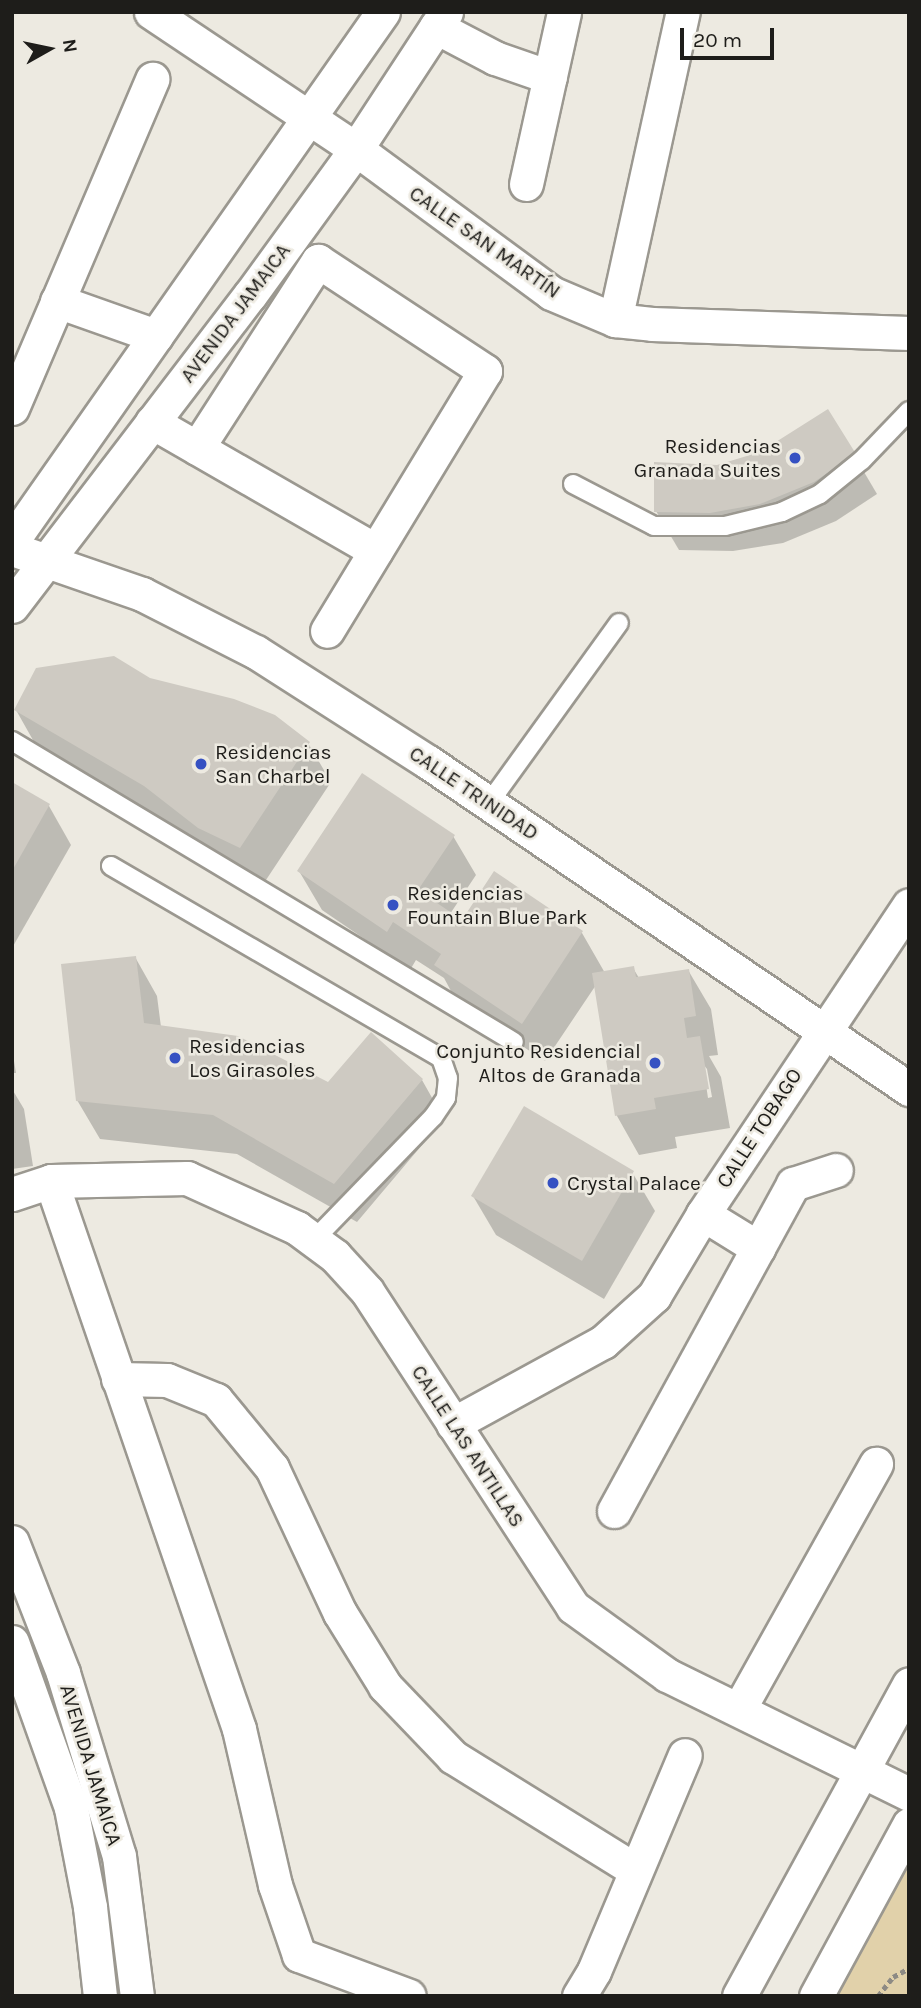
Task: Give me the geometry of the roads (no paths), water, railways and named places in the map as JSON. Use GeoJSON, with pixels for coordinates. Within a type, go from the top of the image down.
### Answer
{"type":"FeatureCollection","features":[{"type":"Feature","properties":{"kind":"street","name":"CALLE SAN MARTÍN"},"geometry":{"type":"LineString","coordinates":[[151,12],[308,121],[356,149],[551,293],[615,320],[717,329],[909,333]]}},
{"type":"Feature","properties":{"kind":"street"},"geometry":{"type":"LineString","coordinates":[[12,541],[383,12]]}},
{"type":"Feature","properties":{"kind":"street"},"geometry":{"type":"LineString","coordinates":[[526,184],[564,12]]}},
{"type":"Feature","properties":{"kind":"street"},"geometry":{"type":"LineString","coordinates":[[615,320],[683,12]]}},
{"type":"Feature","properties":{"kind":"street"},"geometry":{"type":"LineString","coordinates":[[441,19],[495,58],[550,77]]}},
{"type":"Feature","properties":{"kind":"street","name":"AVENIDA JAMAICA"},"geometry":{"type":"LineString","coordinates":[[12,606],[356,149],[441,19]]}},
{"type":"Feature","properties":{"kind":"street"},"geometry":{"type":"LineString","coordinates":[[12,408],[152,79]]}},
{"type":"Feature","properties":{"kind":"street"},"geometry":{"type":"LineString","coordinates":[[197,448],[318,261],[485,371],[327,631]]}},
{"type":"Feature","properties":{"kind":"street"},"geometry":{"type":"LineString","coordinates":[[57,302],[156,336]]}},
{"type":"Feature","properties":{"kind":"street"},"geometry":{"type":"LineString","coordinates":[[152,422],[376,551]]}},
{"type":"Feature","properties":{"kind":"street","name":"CALLE TRINIDAD"},"geometry":{"type":"LineString","coordinates":[[12,549],[142,594],[256,652],[489,803],[909,1089]]}},
{"type":"Feature","properties":{"kind":"street","name":"CALLE TOBAGO"},"geometry":{"type":"LineString","coordinates":[[453,1424],[603,1342],[654,1296],[703,1214],[909,905]]}},
{"type":"Feature","properties":{"kind":"street"},"geometry":{"type":"LineString","coordinates":[[614,1511],[793,1184],[836,1170]]}},
{"type":"Feature","properties":{"kind":"street","name":"CALLE LAS ANTILLAS"},"geometry":{"type":"LineString","coordinates":[[12,1194],[51,1181],[187,1178],[314,1240],[367,1291],[573,1607],[667,1675],[909,1794]]}},
{"type":"Feature","properties":{"kind":"street"},"geometry":{"type":"LineString","coordinates":[[51,1181],[240,1728],[275,1885],[299,1955],[409,1996]]}},
{"type":"Feature","properties":{"kind":"street"},"geometry":{"type":"LineString","coordinates":[[703,1214],[758,1248]]}},
{"type":"Feature","properties":{"kind":"street"},"geometry":{"type":"LineString","coordinates":[[118,1379],[167,1380],[216,1400],[272,1468],[340,1613],[385,1686],[453,1757],[635,1870]]}},
{"type":"Feature","properties":{"kind":"street"},"geometry":{"type":"LineString","coordinates":[[739,1709],[876,1464]]}},
{"type":"Feature","properties":{"kind":"street","name":"AVENIDA JAMAICA"},"geometry":{"type":"LineString","coordinates":[[12,1542],[63,1673],[89,1813],[100,1996]]}},
{"type":"Feature","properties":{"kind":"street","name":"AVENIDA JAMAICA"},"geometry":{"type":"LineString","coordinates":[[12,1642],[89,1813],[119,1856],[137,1996]]}},
{"type":"Feature","properties":{"kind":"street"},"geometry":{"type":"LineString","coordinates":[[739,1996],[909,1684]]}},
{"type":"Feature","properties":{"kind":"street"},"geometry":{"type":"LineString","coordinates":[[579,1996],[594,1971],[685,1755]]}},
{"type":"Feature","properties":{"kind":"street"},"geometry":{"type":"LineString","coordinates":[[816,1996],[909,1825]]}},
{"type":"Feature","properties":{"kind":"lane"},"geometry":{"type":"LineString","coordinates":[[573,484],[654,526],[724,526],[782,512],[820,494],[862,460],[909,411]]}},
{"type":"Feature","properties":{"kind":"lane"},"geometry":{"type":"LineString","coordinates":[[489,803],[619,623]]}},
{"type":"Feature","properties":{"kind":"lane"},"geometry":{"type":"LineString","coordinates":[[12,741],[514,1042]]}},
{"type":"Feature","properties":{"kind":"lane"},"geometry":{"type":"LineString","coordinates":[[111,866],[441,1058],[449,1078],[446,1098],[433,1117],[314,1240]]}},
{"type":"Feature","properties":{"kind":"place","name":"Residencias Granada Suites"},"geometry":{"type":"Point","coordinates":[795,458]}},
{"type":"Feature","properties":{"kind":"place","name":"Residencias San Charbel"},"geometry":{"type":"Point","coordinates":[201,764]}},
{"type":"Feature","properties":{"kind":"place","name":"Residencias Fountain Blue Park"},"geometry":{"type":"Point","coordinates":[393,905]}},
{"type":"Feature","properties":{"kind":"place","name":"Residencias Los Girasoles"},"geometry":{"type":"Point","coordinates":[175,1058]}},
{"type":"Feature","properties":{"kind":"place","name":"Conjunto Residencial Altos de Granada"},"geometry":{"type":"Point","coordinates":[655,1063]}},
{"type":"Feature","properties":{"kind":"place","name":"Crystal Palace"},"geometry":{"type":"Point","coordinates":[553,1183]}}]}
